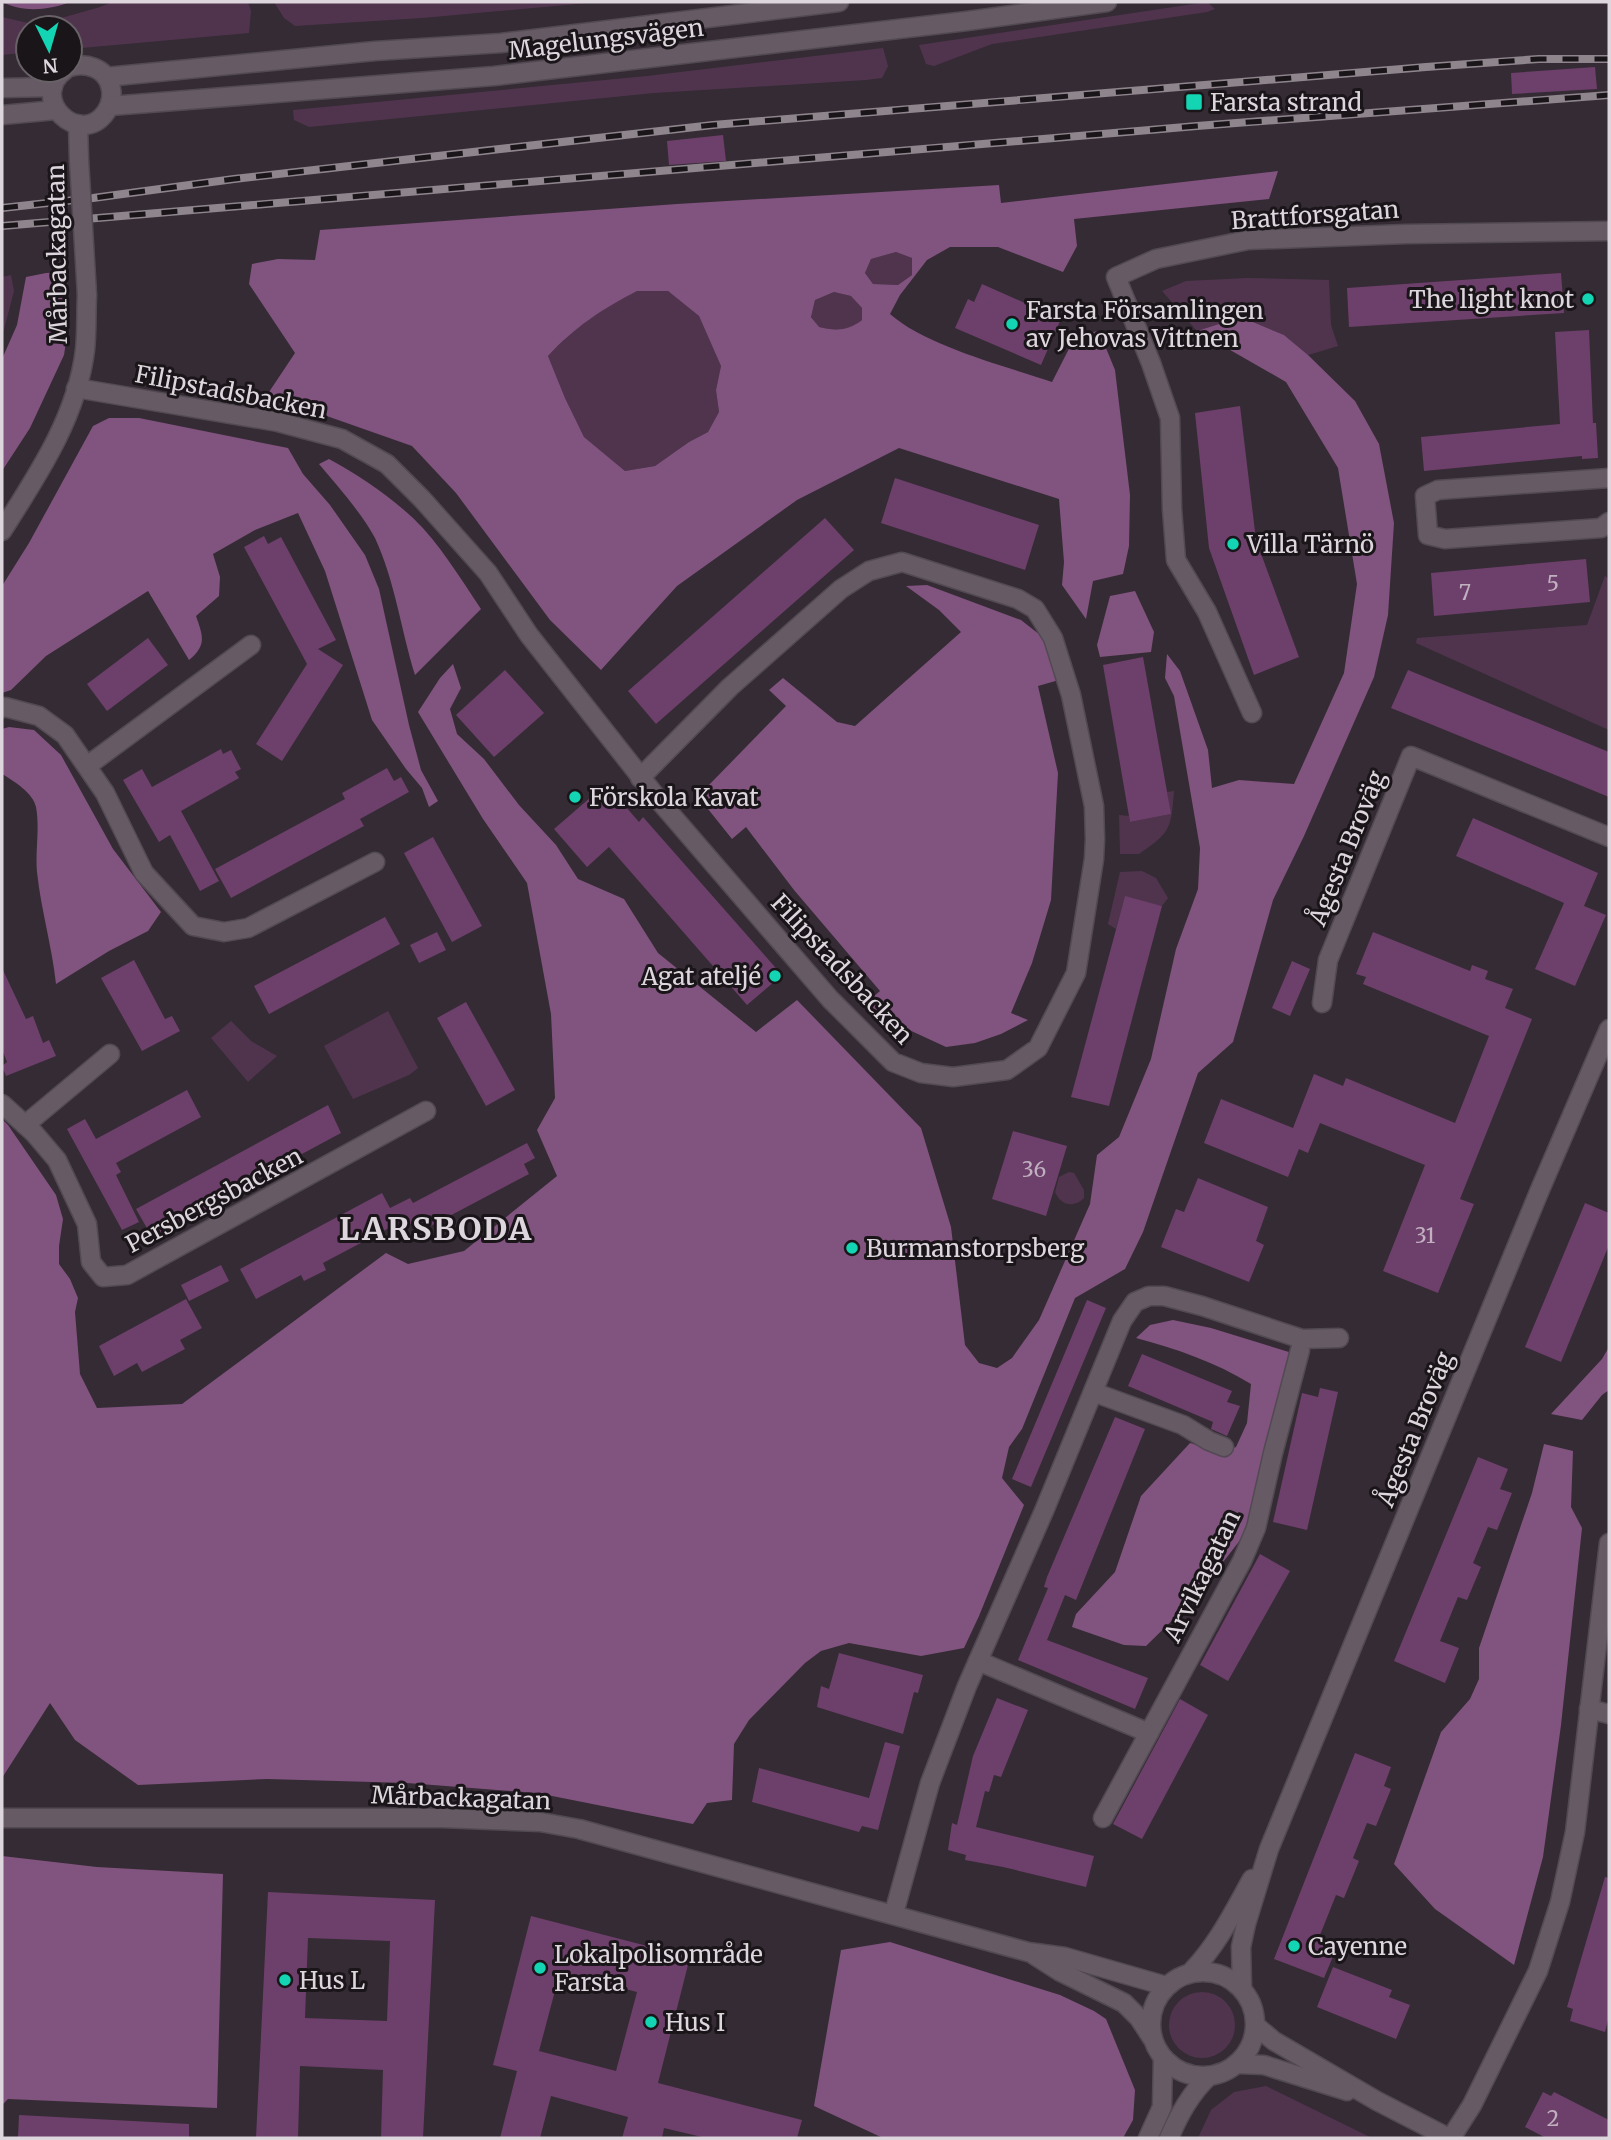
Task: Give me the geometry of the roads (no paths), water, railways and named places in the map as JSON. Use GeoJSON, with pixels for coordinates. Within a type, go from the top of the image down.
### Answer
{"type":"FeatureCollection","features":[{"type":"Feature","properties":{"kind":"street","name":"Magelungsvägen"},"geometry":{"type":"LineString","coordinates":[[84,66],[93,67],[106,77],[338,54],[515,42],[839,2]]}},
{"type":"Feature","properties":{"kind":"street","name":"Magelungsvägen"},"geometry":{"type":"LineString","coordinates":[[78,124],[97,121],[110,106],[494,76],[1107,2]]}},
{"type":"Feature","properties":{"kind":"street"},"geometry":{"type":"LineString","coordinates":[[106,77],[111,86],[110,106]]}},
{"type":"Feature","properties":{"kind":"street"},"geometry":{"type":"LineString","coordinates":[[54,84],[53,103],[56,110],[62,117],[78,124]]}},
{"type":"Feature","properties":{"kind":"street"},"geometry":{"type":"LineString","coordinates":[[2,89],[53,87]]}},
{"type":"Feature","properties":{"kind":"street"},"geometry":{"type":"LineString","coordinates":[[2,115],[56,110]]}},
{"type":"Feature","properties":{"kind":"street","name":"Mårbackagatan"},"geometry":{"type":"LineString","coordinates":[[2,531],[54,446],[76,388],[85,349],[87,295],[78,124]]}},
{"type":"Feature","properties":{"kind":"street","name":"Brattforsgatan"},"geometry":{"type":"LineString","coordinates":[[1252,713],[1207,612],[1176,560],[1170,418],[1152,363],[1116,277],[1156,259],[1248,240],[1609,230]]}},
{"type":"Feature","properties":{"kind":"street","name":"Filipstadsbacken"},"geometry":{"type":"LineString","coordinates":[[76,388],[278,422],[342,439],[387,464],[488,573],[529,635],[640,778],[830,999],[893,1062],[921,1073],[953,1077],[1007,1070],[1038,1048],[1076,973],[1095,839],[1094,806],[1071,695],[1053,638],[1035,609],[1018,599],[902,562],[869,571],[842,589],[730,687],[640,778]]}},
{"type":"Feature","properties":{"kind":"street"},"geometry":{"type":"LineString","coordinates":[[1609,478],[1438,490],[1425,496],[1427,535],[1445,540],[1601,528],[1609,522]]}},
{"type":"Feature","properties":{"kind":"street"},"geometry":{"type":"LineString","coordinates":[[87,766],[251,645]]}},
{"type":"Feature","properties":{"kind":"street"},"geometry":{"type":"LineString","coordinates":[[2,708],[39,716],[65,736],[105,793],[144,873],[193,926],[224,932],[248,928],[375,862]]}},
{"type":"Feature","properties":{"kind":"street","name":"Ågesta Broväg"},"geometry":{"type":"LineString","coordinates":[[1322,1003],[1328,961],[1412,756],[1609,837]]}},
{"type":"Feature","properties":{"kind":"street","name":"Ågesta Broväg"},"geometry":{"type":"LineString","coordinates":[[1256,2026],[1253,2005],[1242,1987],[1241,1947],[1269,1849],[1544,1179],[1609,1029]]}},
{"type":"Feature","properties":{"kind":"street"},"geometry":{"type":"LineString","coordinates":[[25,1125],[110,1054]]}},
{"type":"Feature","properties":{"kind":"street","name":"Persbergsbacken"},"geometry":{"type":"LineString","coordinates":[[2,1104],[57,1160],[87,1224],[91,1262],[103,1278],[127,1275],[426,1111]]}},
{"type":"Feature","properties":{"kind":"street"},"geometry":{"type":"LineString","coordinates":[[894,1913],[930,1783],[978,1661],[1122,1321],[1135,1302],[1149,1296],[1164,1296],[1302,1339],[1339,1338]]}},
{"type":"Feature","properties":{"kind":"street","name":"Arvikagatan"},"geometry":{"type":"LineString","coordinates":[[1102,1818],[1242,1561],[1256,1528],[1300,1350]]}},
{"type":"Feature","properties":{"kind":"street"},"geometry":{"type":"LineString","coordinates":[[1093,1392],[1183,1425],[1224,1447]]}},
{"type":"Feature","properties":{"kind":"street"},"geometry":{"type":"LineString","coordinates":[[1166,1986],[1155,2001],[1150,2019],[1152,2038],[1163,2059],[1175,2069],[1191,2075],[1209,2076],[1224,2072],[1238,2064],[1251,2047],[1256,2026],[1274,2041],[1377,2101],[1450,2138],[1472,2105],[1538,1970],[1560,1902],[1575,1832],[1609,1543]]}},
{"type":"Feature","properties":{"kind":"street"},"geometry":{"type":"LineString","coordinates":[[978,1661],[1149,1733]]}},
{"type":"Feature","properties":{"kind":"street"},"geometry":{"type":"LineString","coordinates":[[1590,1709],[1609,1714]]}},
{"type":"Feature","properties":{"kind":"street","name":"Mårbackagatan"},"geometry":{"type":"LineString","coordinates":[[2,1818],[442,1818],[540,1822],[579,1829],[894,1913],[1028,1952],[1065,1957],[1166,1986]]}},
{"type":"Feature","properties":{"kind":"street","name":"Ågesta Broväg"},"geometry":{"type":"LineString","coordinates":[[1166,1986],[1178,1976],[1192,1971],[1206,1957],[1269,1849]]}},
{"type":"Feature","properties":{"kind":"street","name":"Mårbackagatan"},"geometry":{"type":"LineString","coordinates":[[1028,1952],[1059,1971],[1124,2003],[1139,2018],[1152,2038]]}},
{"type":"Feature","properties":{"kind":"street"},"geometry":{"type":"LineString","coordinates":[[1192,1971],[1225,1977],[1242,1987]]}},
{"type":"Feature","properties":{"kind":"street"},"geometry":{"type":"LineString","coordinates":[[1148,2138],[1161,2106],[1164,2087],[1163,2059]]}},
{"type":"Feature","properties":{"kind":"street"},"geometry":{"type":"LineString","coordinates":[[1238,2064],[1264,2065],[1377,2101]]}},
{"type":"Feature","properties":{"kind":"street"},"geometry":{"type":"LineString","coordinates":[[1169,2138],[1179,2115],[1196,2088],[1209,2076]]}},
{"type":"Feature","properties":{"kind":"railway"},"geometry":{"type":"LineString","coordinates":[[2,208],[713,125],[1426,67],[1539,59],[1609,59]]}},
{"type":"Feature","properties":{"kind":"railway"},"geometry":{"type":"LineString","coordinates":[[2,226],[1197,126],[1609,95]]}},
{"type":"Feature","properties":{"kind":"place","name":"Farsta strand"},"geometry":{"type":"Point","coordinates":[1194,102]}},
{"type":"Feature","properties":{"kind":"place","name":"The light knot"},"geometry":{"type":"Point","coordinates":[1588,299]}},
{"type":"Feature","properties":{"kind":"place","name":"Farsta Församlingen av Jehovas Vittnen"},"geometry":{"type":"Point","coordinates":[1012,324]}},
{"type":"Feature","properties":{"kind":"place","name":"Villa Tärnö"},"geometry":{"type":"Point","coordinates":[1233,544]}},
{"type":"Feature","properties":{"kind":"place","name":"Förskola Kavat"},"geometry":{"type":"Point","coordinates":[575,797]}},
{"type":"Feature","properties":{"kind":"place","name":"Agat ateljé"},"geometry":{"type":"Point","coordinates":[775,976]}},
{"type":"Feature","properties":{"kind":"place","name":"Burmanstorpsberg"},"geometry":{"type":"Point","coordinates":[852,1248]}},
{"type":"Feature","properties":{"kind":"place","name":"Cayenne"},"geometry":{"type":"Point","coordinates":[1294,1946]}},
{"type":"Feature","properties":{"kind":"place","name":"Lokalpolisområde Farsta"},"geometry":{"type":"Point","coordinates":[540,1968]}},
{"type":"Feature","properties":{"kind":"place","name":"Hus L"},"geometry":{"type":"Point","coordinates":[285,1980]}},
{"type":"Feature","properties":{"kind":"place","name":"Hus I"},"geometry":{"type":"Point","coordinates":[651,2022]}},
{"type":"Feature","properties":{"kind":"district","name":"LARSBODA"},"geometry":{"type":"Point","coordinates":[436,1229]}}]}
